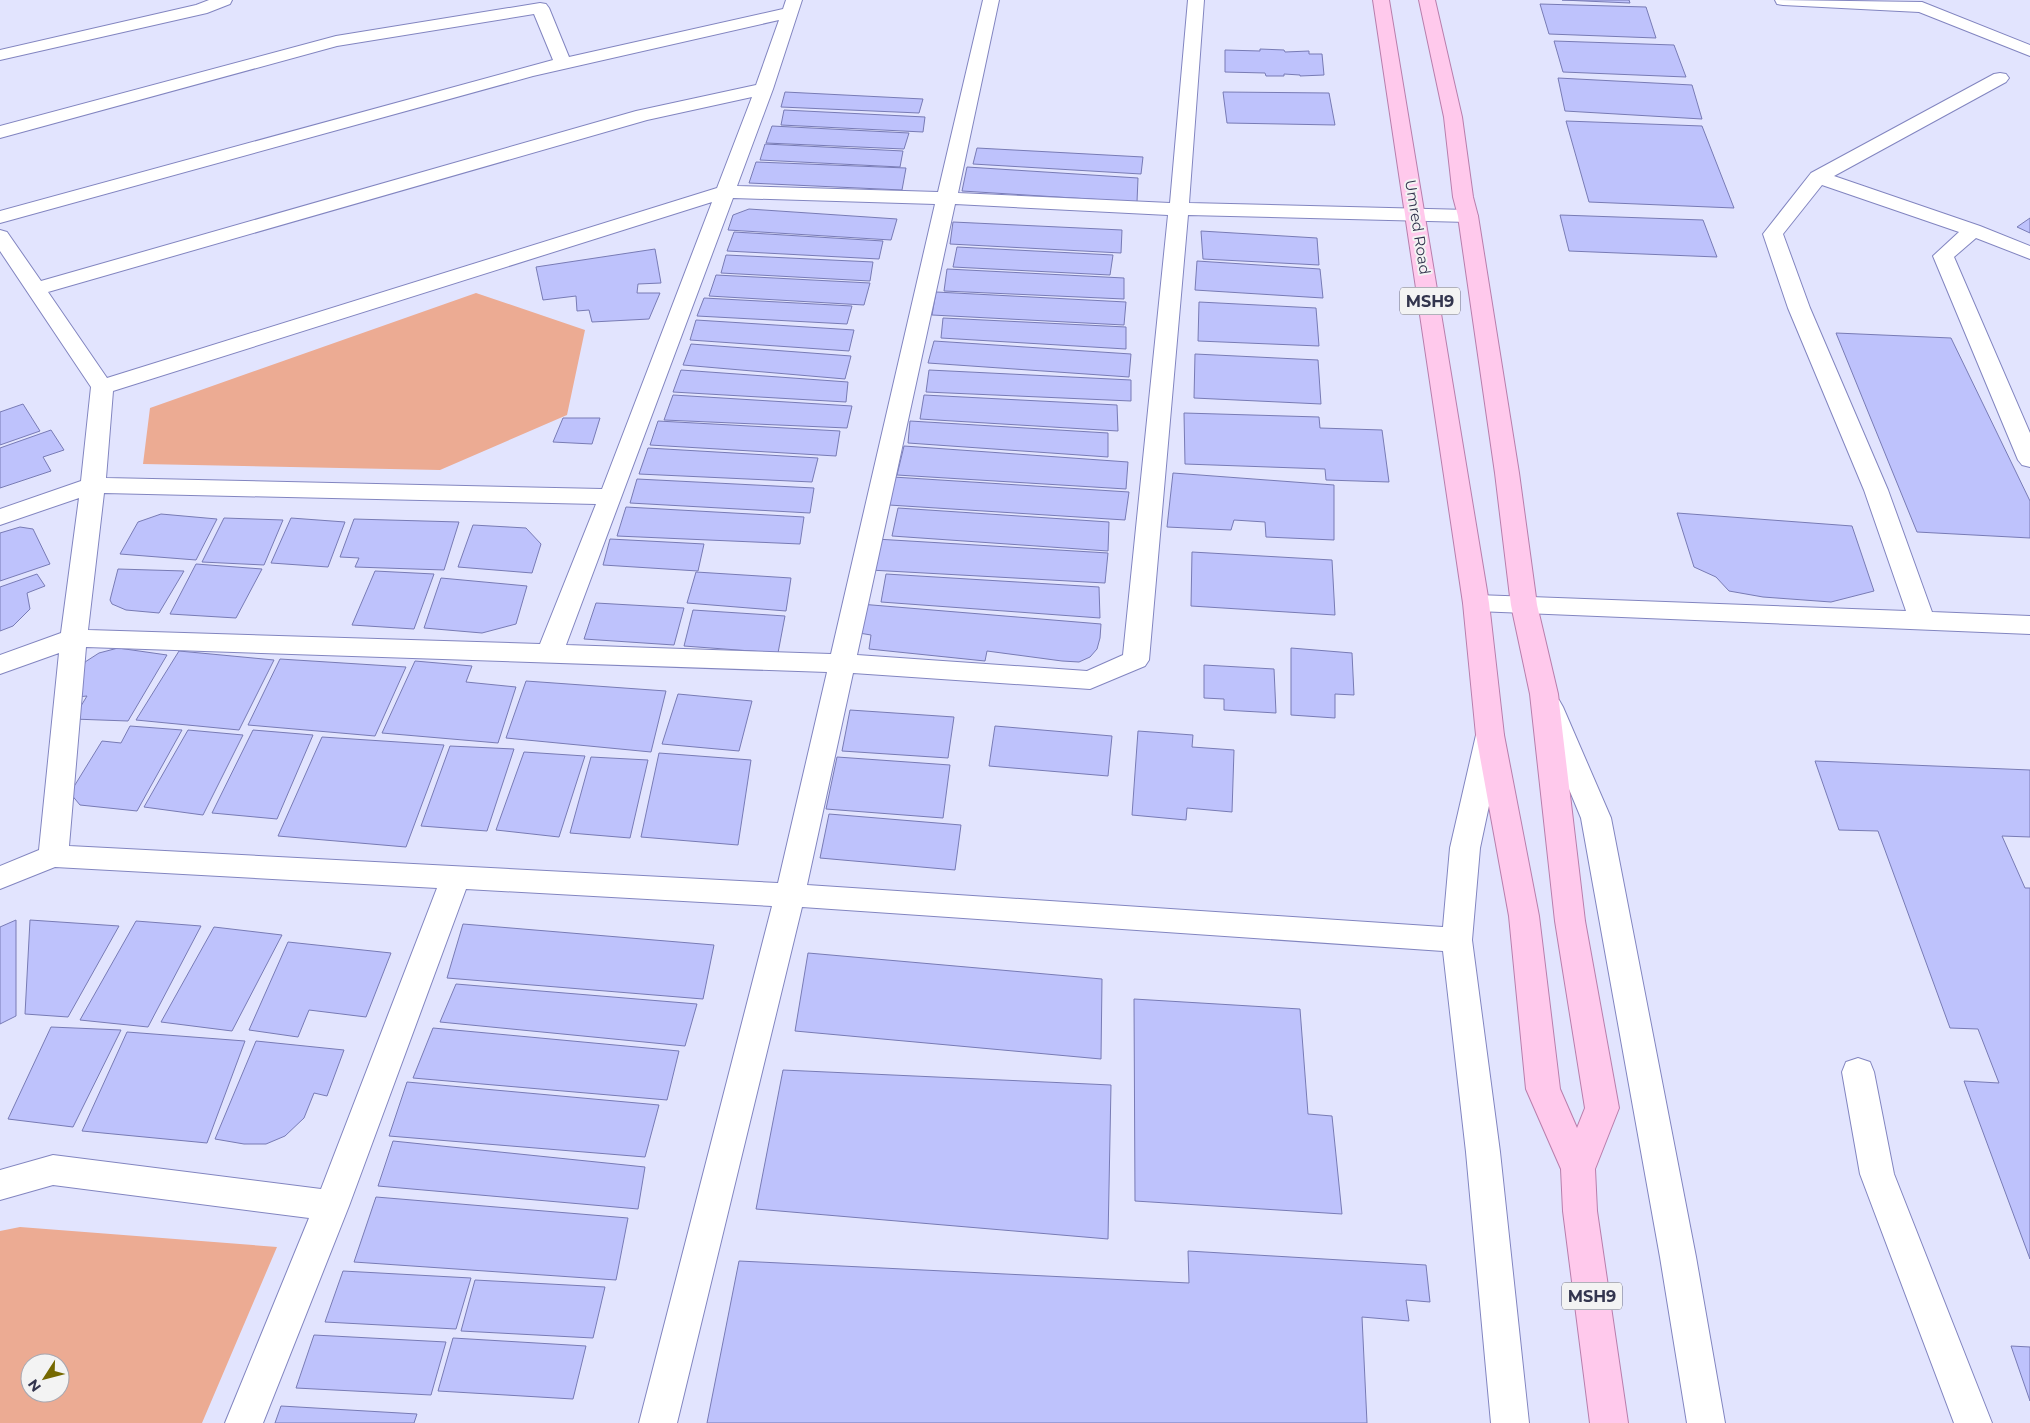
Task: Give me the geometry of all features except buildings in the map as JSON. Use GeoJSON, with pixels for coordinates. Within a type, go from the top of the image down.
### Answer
{"type":"FeatureCollection","features":[{"type":"Feature","properties":{"kind":"main road","name":"Umred Road"},"geometry":{"type":"LineString","coordinates":[[1381,0],[1476,603],[1490,735],[1524,916],[1544,1088],[1578,1169]]}},
{"type":"Feature","properties":{"kind":"main road"},"geometry":{"type":"LineString","coordinates":[[1427,0],[1453,117],[1463,198],[1468,216],[1507,473],[1524,604],[1544,694],[1570,922],[1602,1108],[1578,1169]]}},
{"type":"Feature","properties":{"kind":"main road","name":"MSH9"},"geometry":{"type":"LineString","coordinates":[[1578,1169],[1580,1211],[1609,1423]]}},
{"type":"Feature","properties":{"kind":"street"},"geometry":{"type":"LineString","coordinates":[[0,55],[201,8],[224,0]]}},
{"type":"Feature","properties":{"kind":"street"},"geometry":{"type":"LineString","coordinates":[[658,1423],[790,895],[991,0]]}},
{"type":"Feature","properties":{"kind":"street"},"geometry":{"type":"LineString","coordinates":[[0,665],[74,638],[843,664],[1090,680],[1136,660],[1179,209],[1196,0]]}},
{"type":"Feature","properties":{"kind":"street"},"geometry":{"type":"LineString","coordinates":[[1783,0],[1922,7],[2026,47]]}},
{"type":"Feature","properties":{"kind":"street"},"geometry":{"type":"LineString","coordinates":[[0,217],[529,71],[792,6]]}},
{"type":"Feature","properties":{"kind":"street"},"geometry":{"type":"LineString","coordinates":[[550,653],[611,497],[764,89],[792,6]]}},
{"type":"Feature","properties":{"kind":"street"},"geometry":{"type":"LineString","coordinates":[[0,132],[336,41],[540,8],[563,64]]}},
{"type":"Feature","properties":{"kind":"street"},"geometry":{"type":"LineString","coordinates":[[1922,621],[1876,490],[1799,308],[1772,234],[1818,177],[2000,78]]}},
{"type":"Feature","properties":{"kind":"street"},"geometry":{"type":"LineString","coordinates":[[36,288],[644,115],[764,89]]}},
{"type":"Feature","properties":{"kind":"street"},"geometry":{"type":"LineString","coordinates":[[1818,177],[1973,230],[2030,253]]}},
{"type":"Feature","properties":{"kind":"street"},"geometry":{"type":"LineString","coordinates":[[102,388],[724,192],[947,198],[1179,209],[1468,216]]}},
{"type":"Feature","properties":{"kind":"street"},"geometry":{"type":"LineString","coordinates":[[1973,230],[1943,256],[2030,460]]}},
{"type":"Feature","properties":{"kind":"street"},"geometry":{"type":"LineString","coordinates":[[0,236],[102,388],[93,485],[74,638],[53,856]]}},
{"type":"Feature","properties":{"kind":"street"},"geometry":{"type":"LineString","coordinates":[[0,517],[93,485],[611,497]]}},
{"type":"Feature","properties":{"kind":"street"},"geometry":{"type":"LineString","coordinates":[[1476,603],[2030,625]]}},
{"type":"Feature","properties":{"kind":"street"},"geometry":{"type":"LineString","coordinates":[[1544,694],[1596,818],[1678,1257],[1706,1423]]}},
{"type":"Feature","properties":{"kind":"street"},"geometry":{"type":"LineString","coordinates":[[1490,735],[1465,848],[1457,940],[1483,1152],[1510,1423]]}},
{"type":"Feature","properties":{"kind":"street"},"geometry":{"type":"LineString","coordinates":[[0,878],[53,856],[790,895],[1457,940]]}},
{"type":"Feature","properties":{"kind":"street"},"geometry":{"type":"LineString","coordinates":[[244,1423],[332,1206],[456,877]]}},
{"type":"Feature","properties":{"kind":"street"},"geometry":{"type":"LineString","coordinates":[[1858,1072],[1878,1174],[1973,1423]]}},
{"type":"Feature","properties":{"kind":"street"},"geometry":{"type":"LineString","coordinates":[[0,1185],[53,1170],[332,1206]]}},
{"type":"Feature","properties":{"kind":"shaded area"},"geometry":{"type":"Polygon","coordinates":[[[476,293],[585,330],[567,415],[440,470],[143,464],[150,408],[476,293]]]}},
{"type":"Feature","properties":{"kind":"shaded area"},"geometry":{"type":"Polygon","coordinates":[[[20,1227],[277,1247],[202,1423],[0,1423],[0,1231],[20,1227]]]}}]}
